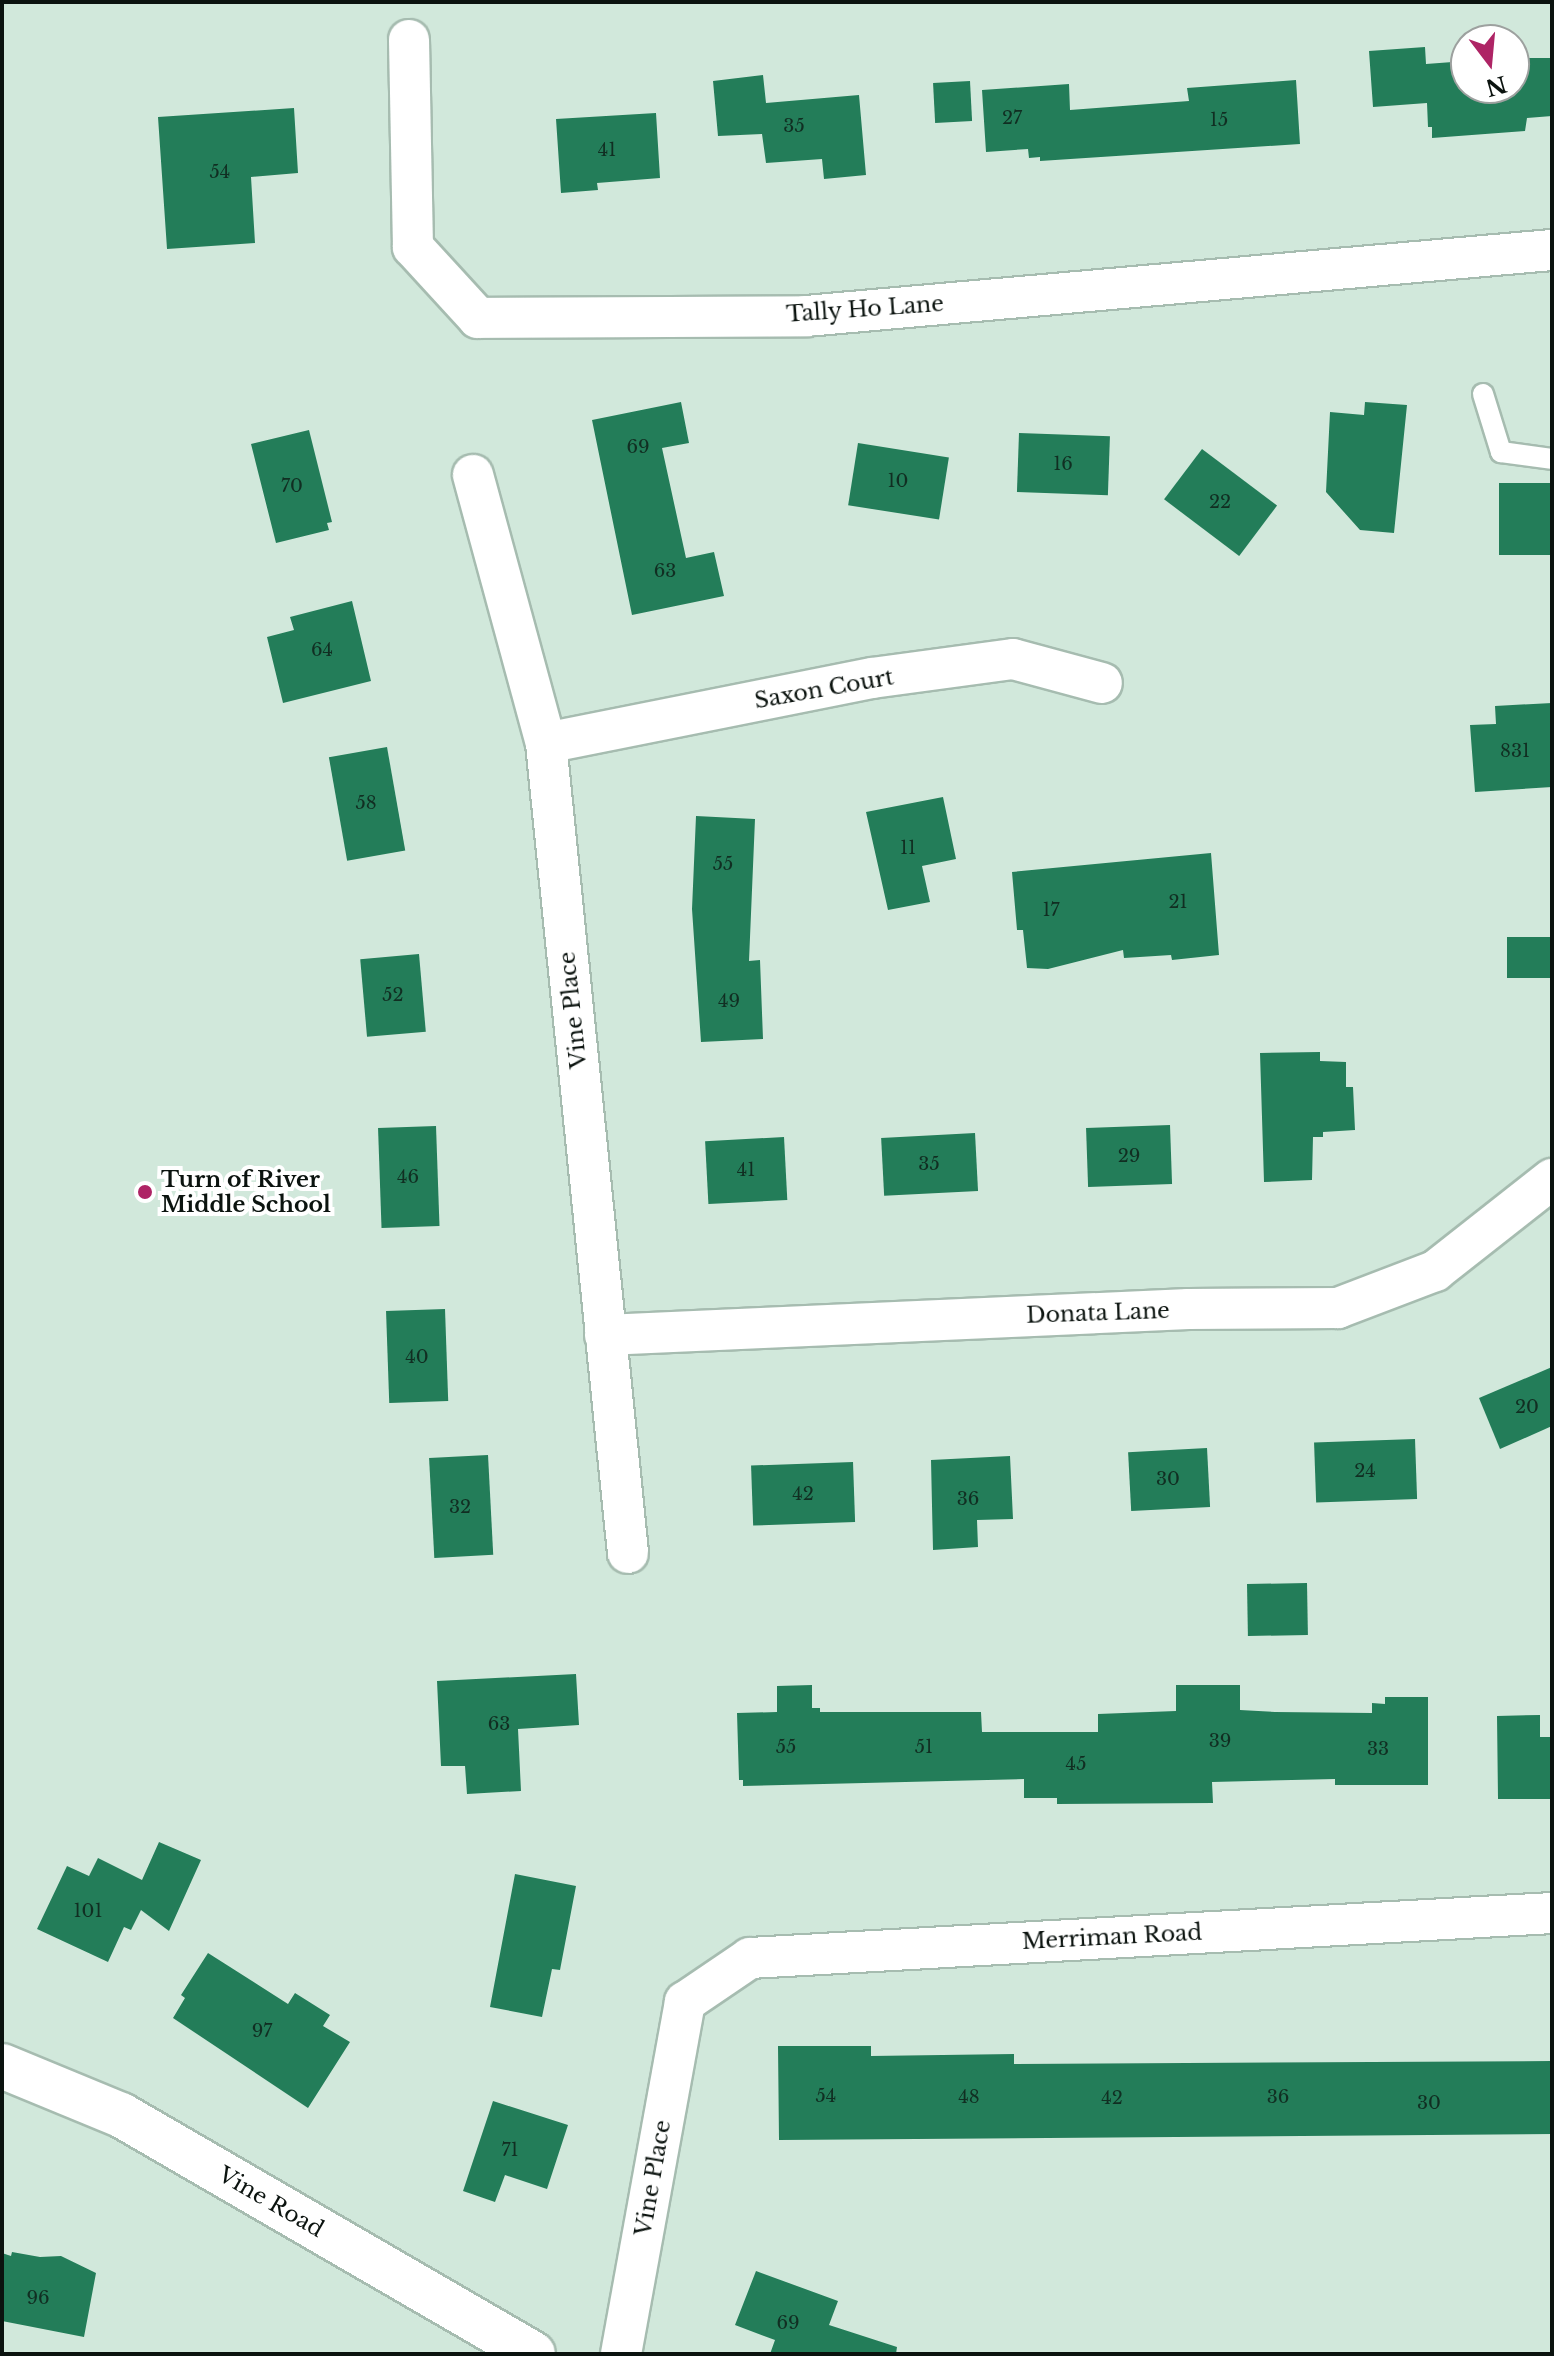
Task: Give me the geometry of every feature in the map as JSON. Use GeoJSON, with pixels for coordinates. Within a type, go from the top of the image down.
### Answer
{"type":"FeatureCollection","features":[{"type":"Feature","properties":{"kind":"street","name":"Tally Ho Lane"},"geometry":{"type":"LineString","coordinates":[[409,40],[413,247],[478,318],[806,316],[1552,250]]}},
{"type":"Feature","properties":{"kind":"street","name":"Vine Place"},"geometry":{"type":"LineString","coordinates":[[473,475],[546,743],[628,1553]]}},
{"type":"Feature","properties":{"kind":"street","name":"Saxon Court"},"geometry":{"type":"LineString","coordinates":[[546,743],[872,678],[1013,659],[1102,683]]}},
{"type":"Feature","properties":{"kind":"street","name":"Donata Lane"},"geometry":{"type":"LineString","coordinates":[[605,1335],[1188,1309],[1338,1308],[1435,1271],[1552,1179]]}},
{"type":"Feature","properties":{"kind":"street","name":"Merriman Road"},"geometry":{"type":"LineString","coordinates":[[685,2002],[750,1958],[1552,1913]]}},
{"type":"Feature","properties":{"kind":"street","name":"Vine Place"},"geometry":{"type":"LineString","coordinates":[[621,2354],[685,2002]]}},
{"type":"Feature","properties":{"kind":"street","name":"Vine Road"},"geometry":{"type":"LineString","coordinates":[[2,2066],[121,2115],[533,2354]]}},
{"type":"Feature","properties":{"kind":"lane"},"geometry":{"type":"LineString","coordinates":[[1483,394],[1501,452],[1552,459]]}},
{"type":"Feature","properties":{"kind":"building"},"geometry":{"type":"Polygon","coordinates":[[[1425,47],[1426,64],[1450,62],[1450,104],[1530,104],[1530,58],[1552,58],[1552,116],[1527,118],[1525,131],[1432,138],[1432,127],[1428,127],[1427,103],[1373,107],[1369,51],[1425,47]]]}},
{"type":"Feature","properties":{"kind":"building"},"geometry":{"type":"Polygon","coordinates":[[[763,75],[766,103],[859,95],[866,175],[824,179],[822,159],[766,163],[762,134],[718,136],[713,81],[763,75]]]}},
{"type":"Feature","properties":{"kind":"building"},"geometry":{"type":"Polygon","coordinates":[[[1296,80],[1300,144],[1040,161],[1040,157],[1029,158],[1028,149],[986,152],[982,90],[1069,84],[1070,110],[1189,101],[1187,88],[1296,80]]]}},
{"type":"Feature","properties":{"kind":"building"},"geometry":{"type":"Polygon","coordinates":[[[970,81],[972,121],[935,123],[933,83],[970,81]]]}},
{"type":"Feature","properties":{"kind":"building"},"geometry":{"type":"Polygon","coordinates":[[[294,108],[298,173],[251,177],[255,243],[167,249],[158,117],[294,108]]]}},
{"type":"Feature","properties":{"kind":"building"},"geometry":{"type":"Polygon","coordinates":[[[656,113],[660,178],[597,183],[598,190],[561,193],[556,119],[656,113]]]}},
{"type":"Feature","properties":{"kind":"building"},"geometry":{"type":"Polygon","coordinates":[[[681,402],[689,443],[662,448],[686,558],[714,552],[724,596],[632,615],[592,420],[681,402]]]}},
{"type":"Feature","properties":{"kind":"building"},"geometry":{"type":"Polygon","coordinates":[[[1365,402],[1407,405],[1394,533],[1360,530],[1326,492],[1330,412],[1364,415],[1365,402]]]}},
{"type":"Feature","properties":{"kind":"building"},"geometry":{"type":"Polygon","coordinates":[[[309,430],[332,522],[327,523],[329,530],[276,543],[251,444],[309,430]]]}},
{"type":"Feature","properties":{"kind":"building"},"geometry":{"type":"Polygon","coordinates":[[[1019,433],[1110,436],[1108,495],[1017,492],[1019,433]]]}},
{"type":"Feature","properties":{"kind":"building"},"geometry":{"type":"Polygon","coordinates":[[[858,443],[949,457],[939,520],[848,505],[858,443]]]}},
{"type":"Feature","properties":{"kind":"building"},"geometry":{"type":"Polygon","coordinates":[[[1202,449],[1277,506],[1239,556],[1164,499],[1202,449]]]}},
{"type":"Feature","properties":{"kind":"building"},"geometry":{"type":"Polygon","coordinates":[[[1499,483],[1552,483],[1552,555],[1499,555],[1499,483]]]}},
{"type":"Feature","properties":{"kind":"building"},"geometry":{"type":"Polygon","coordinates":[[[352,601],[371,681],[283,703],[267,637],[294,630],[290,617],[352,601]]]}},
{"type":"Feature","properties":{"kind":"building"},"geometry":{"type":"Polygon","coordinates":[[[1552,703],[1552,787],[1475,792],[1470,725],[1496,724],[1495,706],[1552,703]]]}},
{"type":"Feature","properties":{"kind":"building"},"geometry":{"type":"Polygon","coordinates":[[[387,747],[405,850],[347,861],[329,757],[387,747]]]}},
{"type":"Feature","properties":{"kind":"building"},"geometry":{"type":"Polygon","coordinates":[[[943,797],[956,859],[922,866],[930,902],[888,910],[866,812],[943,797]]]}},
{"type":"Feature","properties":{"kind":"building"},"geometry":{"type":"Polygon","coordinates":[[[696,816],[755,819],[749,961],[760,960],[763,1039],[701,1042],[692,909],[696,816]]]}},
{"type":"Feature","properties":{"kind":"building"},"geometry":{"type":"Polygon","coordinates":[[[1211,853],[1219,955],[1172,960],[1171,955],[1124,958],[1123,950],[1048,969],[1027,968],[1023,930],[1017,930],[1012,872],[1211,853]]]}},
{"type":"Feature","properties":{"kind":"building"},"geometry":{"type":"Polygon","coordinates":[[[1507,937],[1552,937],[1552,978],[1507,978],[1507,937]]]}},
{"type":"Feature","properties":{"kind":"building"},"geometry":{"type":"Polygon","coordinates":[[[419,954],[426,1032],[367,1037],[360,959],[419,954]]]}},
{"type":"Feature","properties":{"kind":"building"},"geometry":{"type":"Polygon","coordinates":[[[1320,1052],[1320,1061],[1346,1062],[1346,1087],[1353,1087],[1355,1130],[1323,1132],[1323,1137],[1313,1137],[1312,1180],[1264,1182],[1260,1053],[1320,1052]]]}},
{"type":"Feature","properties":{"kind":"building"},"geometry":{"type":"Polygon","coordinates":[[[1170,1125],[1172,1184],[1088,1187],[1086,1128],[1170,1125]]]}},
{"type":"Feature","properties":{"kind":"building"},"geometry":{"type":"Polygon","coordinates":[[[436,1126],[439,1226],[382,1228],[378,1128],[436,1126]]]}},
{"type":"Feature","properties":{"kind":"building"},"geometry":{"type":"Polygon","coordinates":[[[975,1133],[978,1191],[884,1196],[881,1138],[975,1133]]]}},
{"type":"Feature","properties":{"kind":"building"},"geometry":{"type":"Polygon","coordinates":[[[784,1137],[787,1200],[708,1204],[705,1141],[784,1137]]]}},
{"type":"Feature","properties":{"kind":"building"},"geometry":{"type":"Polygon","coordinates":[[[445,1309],[448,1401],[389,1403],[386,1311],[445,1309]]]}},
{"type":"Feature","properties":{"kind":"building"},"geometry":{"type":"Polygon","coordinates":[[[1552,1367],[1552,1426],[1500,1449],[1479,1398],[1552,1367]]]}},
{"type":"Feature","properties":{"kind":"building"},"geometry":{"type":"Polygon","coordinates":[[[1415,1439],[1417,1499],[1316,1502],[1314,1443],[1415,1439]]]}},
{"type":"Feature","properties":{"kind":"building"},"geometry":{"type":"Polygon","coordinates":[[[1207,1448],[1210,1507],[1131,1511],[1128,1452],[1207,1448]]]}},
{"type":"Feature","properties":{"kind":"building"},"geometry":{"type":"Polygon","coordinates":[[[488,1455],[493,1555],[434,1558],[429,1458],[488,1455]]]}},
{"type":"Feature","properties":{"kind":"building"},"geometry":{"type":"Polygon","coordinates":[[[1010,1456],[1013,1519],[977,1520],[978,1547],[933,1550],[931,1460],[1010,1456]]]}},
{"type":"Feature","properties":{"kind":"building"},"geometry":{"type":"Polygon","coordinates":[[[853,1462],[855,1522],[753,1526],[751,1466],[853,1462]]]}},
{"type":"Feature","properties":{"kind":"building"},"geometry":{"type":"Polygon","coordinates":[[[1307,1583],[1308,1635],[1248,1636],[1247,1584],[1307,1583]]]}},
{"type":"Feature","properties":{"kind":"building"},"geometry":{"type":"Polygon","coordinates":[[[576,1674],[579,1725],[518,1729],[521,1791],[467,1794],[465,1766],[441,1766],[437,1681],[576,1674]]]}},
{"type":"Feature","properties":{"kind":"building"},"geometry":{"type":"Polygon","coordinates":[[[812,1685],[812,1708],[820,1708],[820,1712],[981,1712],[982,1732],[1098,1732],[1098,1714],[1176,1711],[1176,1685],[1240,1685],[1240,1710],[1275,1712],[1372,1713],[1372,1703],[1385,1704],[1385,1697],[1428,1697],[1428,1785],[1335,1785],[1335,1779],[1212,1782],[1213,1803],[1057,1804],[1057,1798],[1024,1798],[1024,1779],[743,1786],[743,1780],[739,1780],[737,1713],[777,1712],[777,1686],[812,1685]]]}},
{"type":"Feature","properties":{"kind":"building"},"geometry":{"type":"Polygon","coordinates":[[[1540,1715],[1540,1737],[1552,1737],[1552,1799],[1498,1799],[1497,1716],[1540,1715]]]}},
{"type":"Feature","properties":{"kind":"building"},"geometry":{"type":"Polygon","coordinates":[[[159,1842],[201,1860],[169,1931],[141,1910],[131,1930],[124,1927],[108,1962],[37,1929],[67,1866],[89,1876],[98,1858],[142,1880],[159,1842]]]}},
{"type":"Feature","properties":{"kind":"building"},"geometry":{"type":"Polygon","coordinates":[[[515,1874],[576,1886],[560,1970],[552,1969],[542,2017],[490,2007],[515,1874]]]}},
{"type":"Feature","properties":{"kind":"building"},"geometry":{"type":"Polygon","coordinates":[[[208,1953],[288,2004],[295,1993],[330,2015],[323,2026],[350,2042],[308,2108],[173,2018],[185,1998],[181,1995],[208,1953]]]}},
{"type":"Feature","properties":{"kind":"building"},"geometry":{"type":"Polygon","coordinates":[[[778,2046],[871,2046],[871,2056],[1014,2054],[1014,2064],[1552,2061],[1552,2134],[779,2140],[778,2046]]]}},
{"type":"Feature","properties":{"kind":"building"},"geometry":{"type":"Polygon","coordinates":[[[493,2101],[568,2125],[547,2189],[505,2175],[495,2202],[463,2191],[493,2101]]]}},
{"type":"Feature","properties":{"kind":"building"},"geometry":{"type":"Polygon","coordinates":[[[12,2252],[40,2257],[61,2256],[96,2273],[84,2337],[2,2321],[2,2253],[11,2256],[12,2252]]]}},
{"type":"Feature","properties":{"kind":"building"},"geometry":{"type":"Polygon","coordinates":[[[756,2271],[838,2301],[829,2325],[897,2347],[896,2354],[770,2354],[775,2340],[735,2325],[756,2271]]]}},
{"type":"Feature","properties":{"kind":"place","name":"Turn of River Middle School"},"geometry":{"type":"Point","coordinates":[145,1192]}}]}
